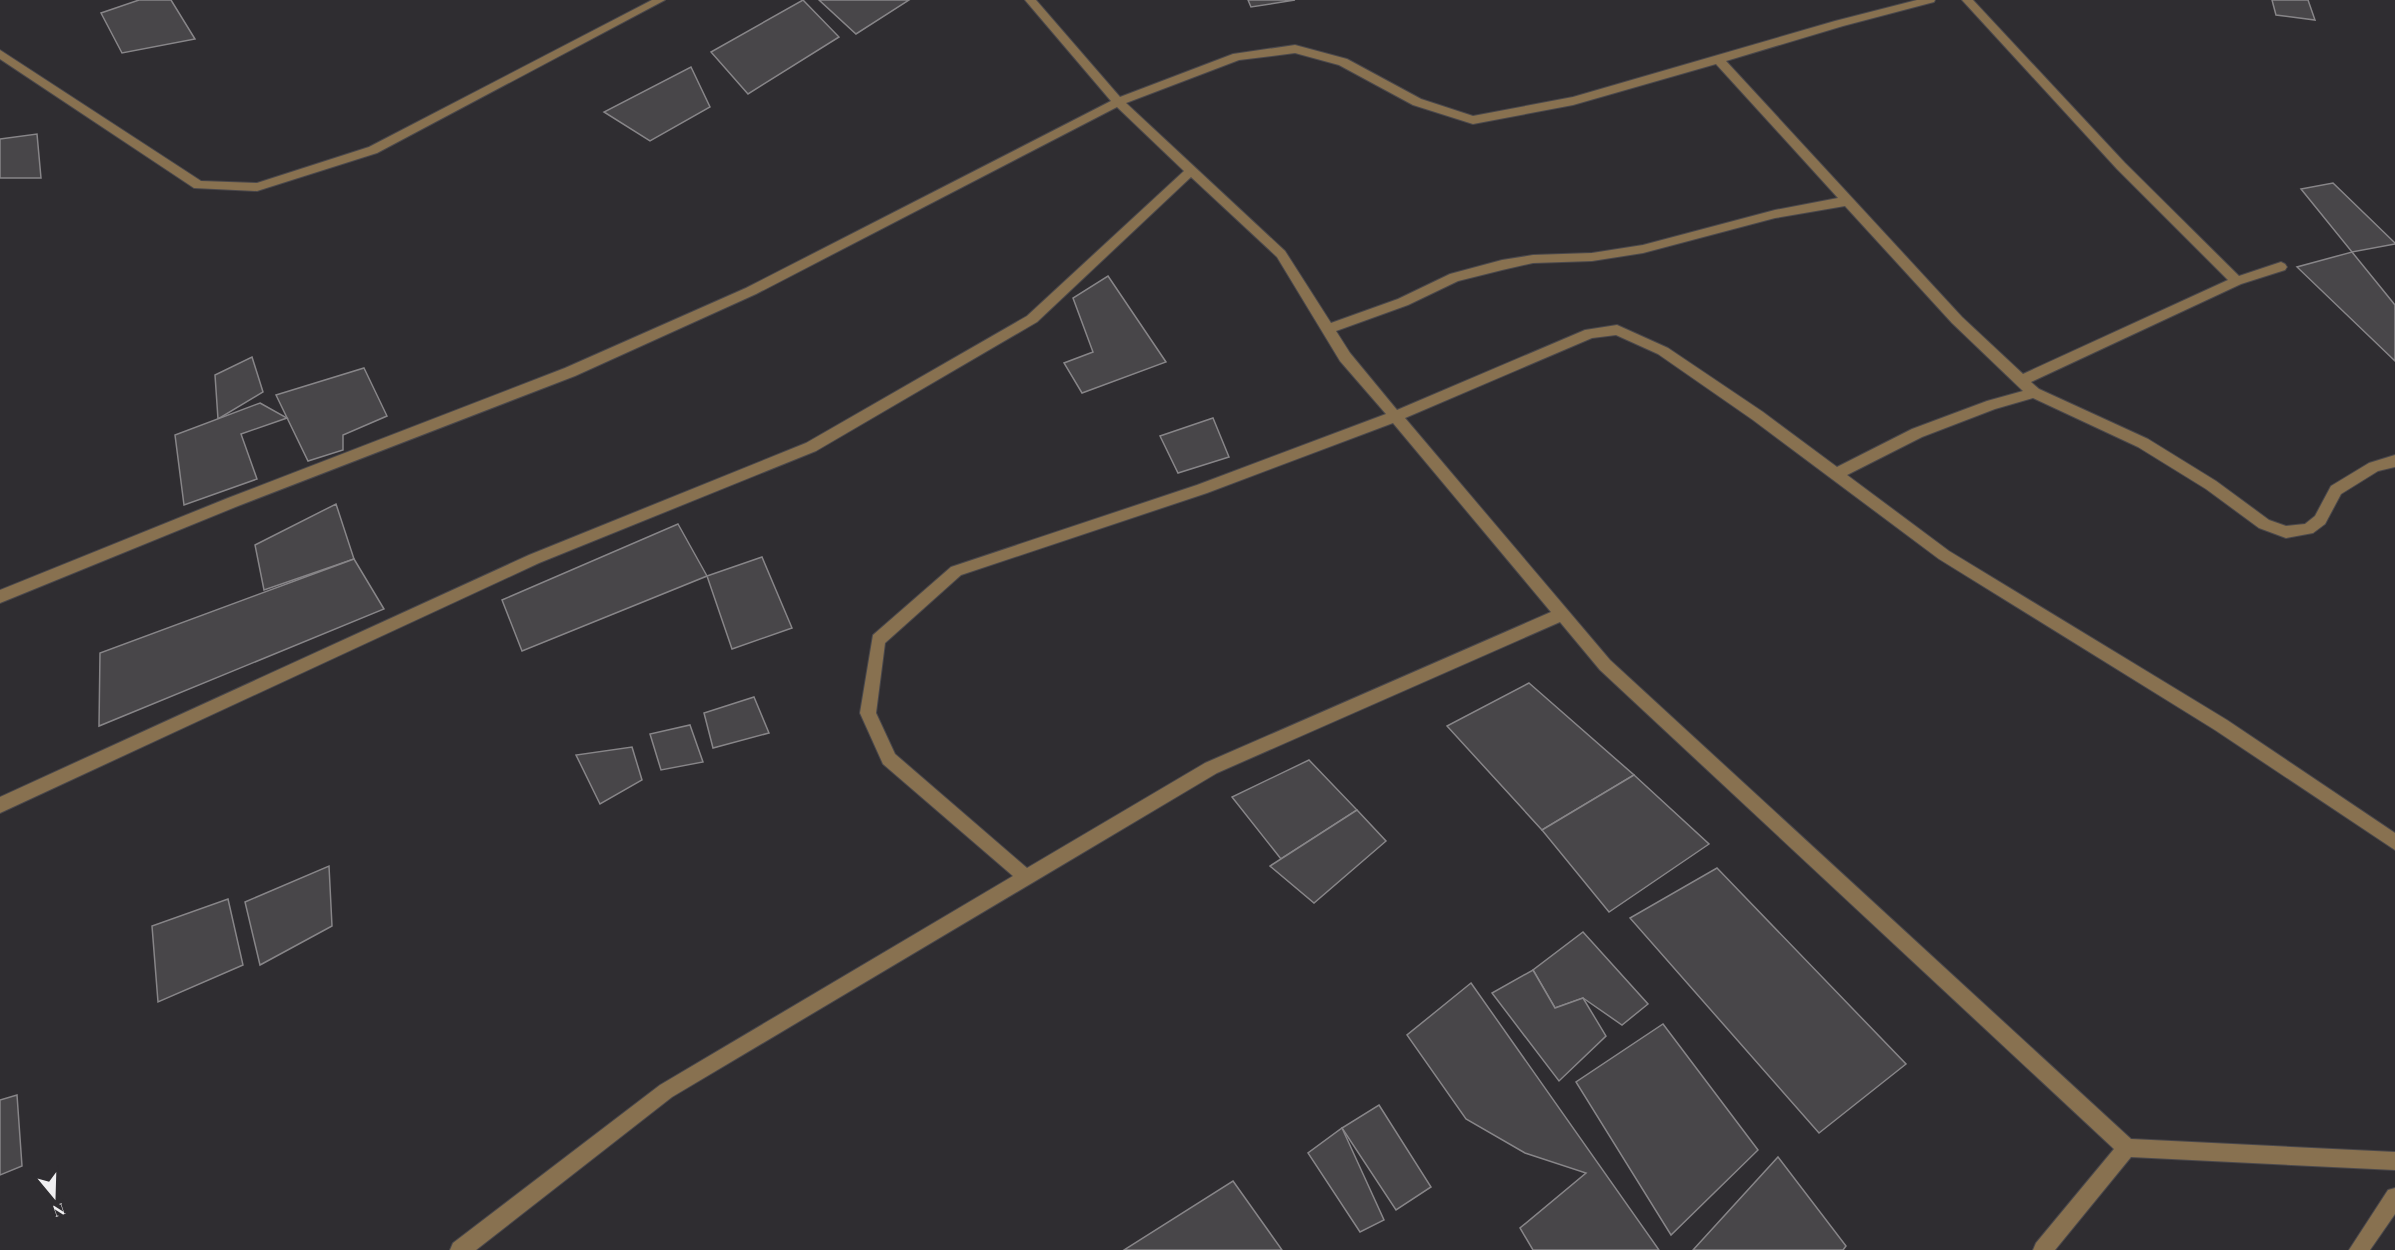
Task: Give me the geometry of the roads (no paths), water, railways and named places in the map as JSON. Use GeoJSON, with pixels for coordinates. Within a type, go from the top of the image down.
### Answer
{"type":"FeatureCollection","features":[{"type":"Feature","properties":{"kind":"street"},"geometry":{"type":"LineString","coordinates":[[0,54],[198,185],[257,187],[373,150],[660,0]]}},
{"type":"Feature","properties":{"kind":"street"},"geometry":{"type":"LineString","coordinates":[[1030,0],[1118,102],[1281,254],[1345,357],[1605,665],[2127,1148],[2395,1161]]}},
{"type":"Feature","properties":{"kind":"street"},"geometry":{"type":"LineString","coordinates":[[0,597],[233,502],[570,372],[751,291],[1118,102],[1237,57],[1295,49],[1342,62],[1417,102],[1473,120],[1573,101],[1839,23],[1930,0]]}},
{"type":"Feature","properties":{"kind":"street"},"geometry":{"type":"LineString","coordinates":[[1968,0],[2121,166],[2237,281]]}},
{"type":"Feature","properties":{"kind":"street"},"geometry":{"type":"LineString","coordinates":[[1718,60],[1957,320],[2034,393],[2143,443],[2211,485],[2264,524],[2286,532],[2308,529],[2320,520],[2336,490],[2374,467],[2395,461]]}},
{"type":"Feature","properties":{"kind":"street"},"geometry":{"type":"LineString","coordinates":[[0,805],[534,559],[811,447],[1032,319],[1191,171]]}},
{"type":"Feature","properties":{"kind":"street"},"geometry":{"type":"LineString","coordinates":[[1328,329],[1403,302],[1454,277],[1502,265],[1533,259],[1592,257],[1643,249],[1775,214],[1847,201]]}},
{"type":"Feature","properties":{"kind":"street"},"geometry":{"type":"LineString","coordinates":[[2020,381],[2237,281],[2282,267]]}},
{"type":"Feature","properties":{"kind":"street"},"geometry":{"type":"LineString","coordinates":[[1027,878],[889,759],[868,713],[878,640],[956,571],[1202,489],[1396,416],[1590,333],[1617,330],[1663,351],[1837,474],[1944,555],[2221,725],[2395,842]]}},
{"type":"Feature","properties":{"kind":"street"},"geometry":{"type":"LineString","coordinates":[[1837,474],[1917,433],[1992,405],[2034,393]]}},
{"type":"Feature","properties":{"kind":"street"},"geometry":{"type":"LineString","coordinates":[[460,1250],[666,1091],[1211,768],[1563,614]]}},
{"type":"Feature","properties":{"kind":"street"},"geometry":{"type":"LineString","coordinates":[[2043,1250],[2127,1148]]}},
{"type":"Feature","properties":{"kind":"street"},"geometry":{"type":"LineString","coordinates":[[2358,1250],[2395,1197]]}}]}
